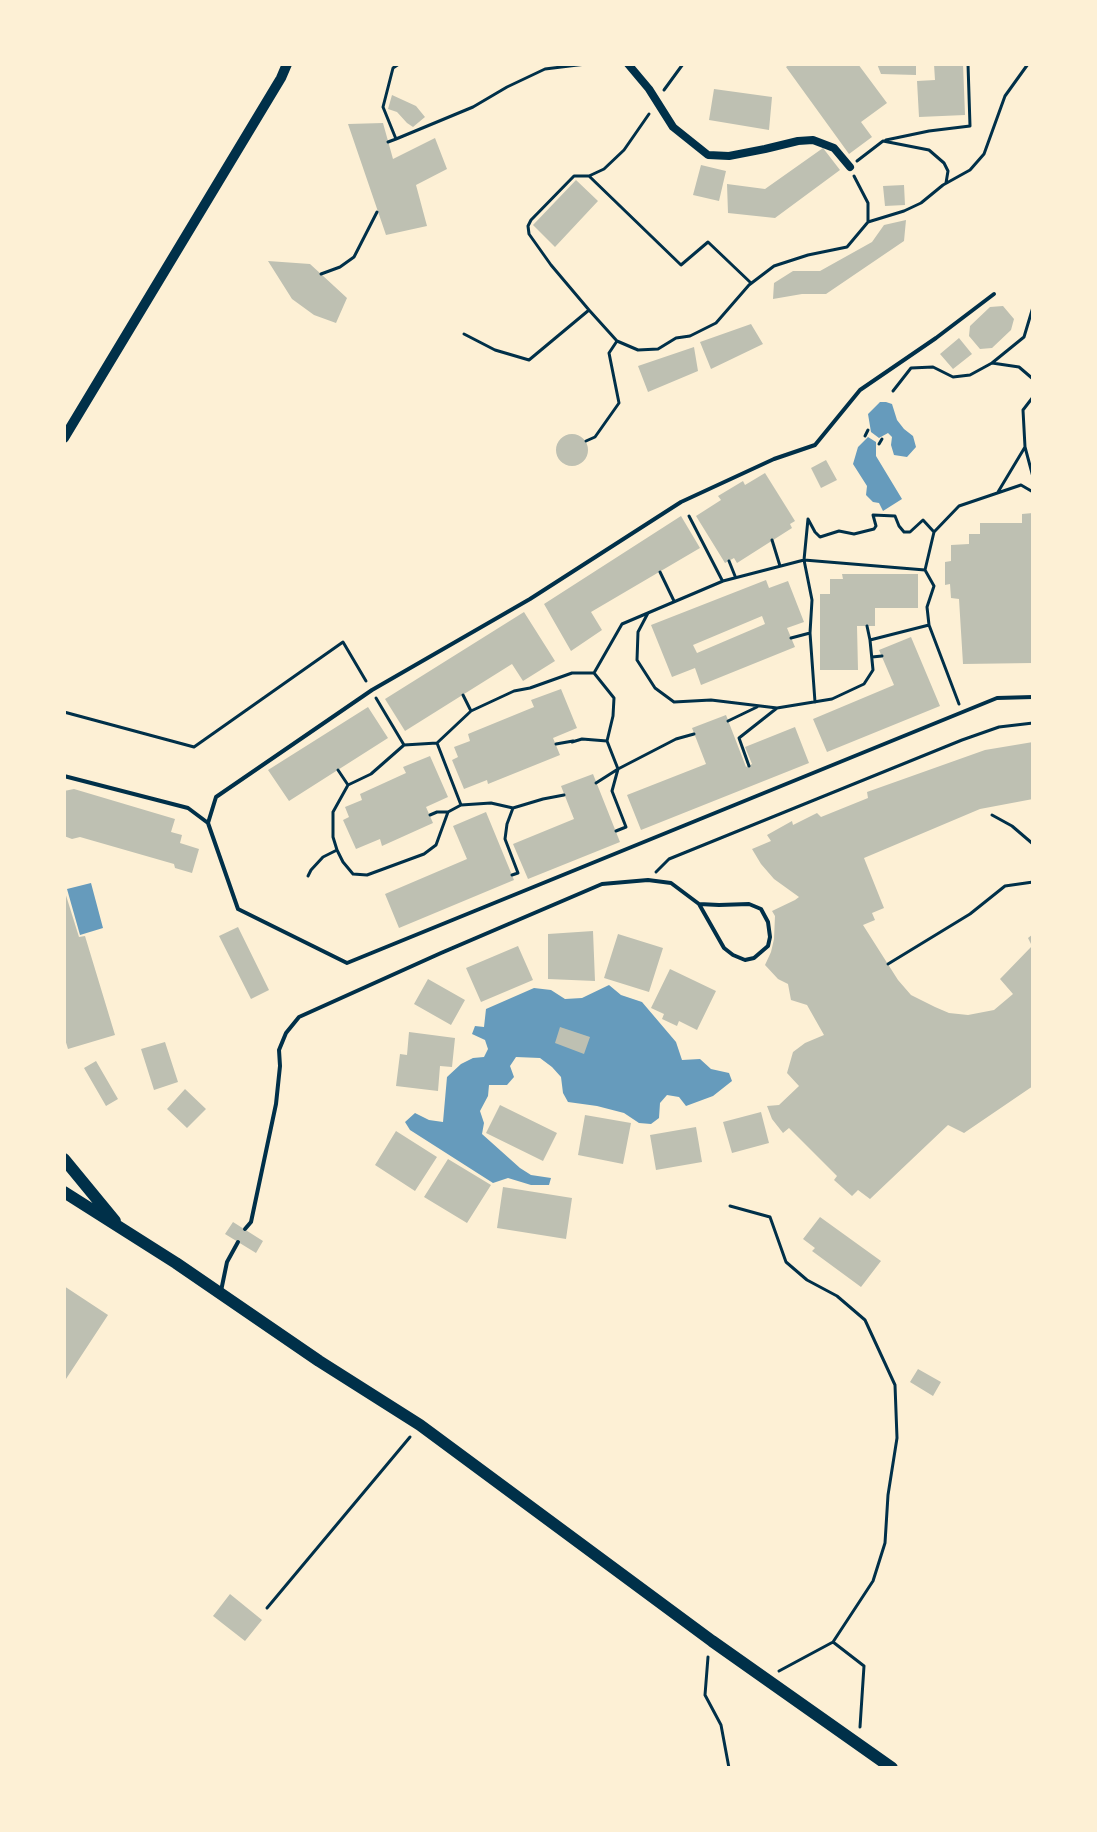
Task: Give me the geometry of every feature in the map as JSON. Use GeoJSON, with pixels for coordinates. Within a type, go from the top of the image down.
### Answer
{"type":"FeatureCollection","features":[{"type":"Feature","properties":{"kind":"main road"},"geometry":{"type":"LineString","coordinates":[[64,1159],[119,1226]]}},
{"type":"Feature","properties":{"kind":"main road"},"geometry":{"type":"LineString","coordinates":[[64,1192],[420,1425],[712,1641],[892,1768]]}},
{"type":"Feature","properties":{"kind":"street"},"geometry":{"type":"LineString","coordinates":[[64,438],[287,64]]}},
{"type":"Feature","properties":{"kind":"street"},"geometry":{"type":"LineString","coordinates":[[628,64],[673,127],[708,155],[729,156],[813,140],[834,148],[850,167]]}},
{"type":"Feature","properties":{"kind":"lane"},"geometry":{"type":"LineString","coordinates":[[208,823],[216,797],[372,690],[530,599],[681,502],[774,459],[815,445],[860,390],[994,294]]}},
{"type":"Feature","properties":{"kind":"lane"},"geometry":{"type":"LineString","coordinates":[[64,776],[188,808],[208,823],[238,909],[347,963],[997,698],[1033,697]]}},
{"type":"Feature","properties":{"kind":"lane"},"geometry":{"type":"LineString","coordinates":[[245,1229],[251,1222],[276,1104],[279,1050],[286,1033],[299,1017],[602,884],[648,880],[671,883],[699,904],[724,948],[733,955],[745,960],[754,958],[768,946],[768,922],[761,909],[749,904],[699,904]]}},
{"type":"Feature","properties":{"kind":"lane"},"geometry":{"type":"LineString","coordinates":[[220,1293],[227,1262],[238,1242]]}},
{"type":"Feature","properties":{"kind":"path"},"geometry":{"type":"LineString","coordinates":[[396,139],[383,107],[393,68],[399,64]]}},
{"type":"Feature","properties":{"kind":"path"},"geometry":{"type":"LineString","coordinates":[[388,142],[473,107],[545,69],[586,64]]}},
{"type":"Feature","properties":{"kind":"path"},"geometry":{"type":"LineString","coordinates":[[683,64],[624,150],[604,169],[589,176],[574,176],[528,226],[529,234],[551,265],[589,310],[617,341],[638,350],[658,349],[676,338],[690,336],[716,323],[751,283],[774,266],[847,247],[868,222],[921,203],[946,183],[970,170],[984,154],[1005,96],[1028,64]]}},
{"type":"Feature","properties":{"kind":"path"},"geometry":{"type":"LineString","coordinates":[[868,222],[868,203],[850,167],[883,141],[970,126],[968,64]]}},
{"type":"Feature","properties":{"kind":"path"},"geometry":{"type":"LineString","coordinates":[[883,141],[929,150],[944,163],[948,171],[946,183]]}},
{"type":"Feature","properties":{"kind":"path"},"geometry":{"type":"LineString","coordinates":[[589,176],[681,265],[708,242],[751,283]]}},
{"type":"Feature","properties":{"kind":"path"},"geometry":{"type":"LineString","coordinates":[[321,274],[340,267],[354,257],[377,212]]}},
{"type":"Feature","properties":{"kind":"path"},"geometry":{"type":"LineString","coordinates":[[893,391],[911,368],[933,367],[953,377],[970,375],[992,363],[1024,337],[1033,307]]}},
{"type":"Feature","properties":{"kind":"path"},"geometry":{"type":"LineString","coordinates":[[464,334],[495,350],[529,360],[589,310]]}},
{"type":"Feature","properties":{"kind":"path"},"geometry":{"type":"LineString","coordinates":[[586,441],[595,437],[619,403],[609,353],[617,341]]}},
{"type":"Feature","properties":{"kind":"path"},"geometry":{"type":"LineString","coordinates":[[992,363],[1019,367],[1033,379]]}},
{"type":"Feature","properties":{"kind":"path"},"geometry":{"type":"LineString","coordinates":[[1033,397],[1023,410],[1025,447],[1033,477]]}},
{"type":"Feature","properties":{"kind":"path"},"geometry":{"type":"LineString","coordinates":[[865,436],[868,430]]}},
{"type":"Feature","properties":{"kind":"path"},"geometry":{"type":"LineString","coordinates":[[879,444],[882,439]]}},
{"type":"Feature","properties":{"kind":"path"},"geometry":{"type":"LineString","coordinates":[[998,492],[1025,447]]}},
{"type":"Feature","properties":{"kind":"path"},"geometry":{"type":"LineString","coordinates":[[962,712],[929,625],[927,607],[934,586],[925,570],[934,532],[959,506],[1021,485],[1033,492]]}},
{"type":"Feature","properties":{"kind":"path"},"geometry":{"type":"LineString","coordinates":[[815,702],[810,633],[812,600],[804,560],[808,519],[820,537],[839,531],[854,534],[874,529],[873,515],[895,516],[904,532],[910,532],[923,520],[934,532]]}},
{"type":"Feature","properties":{"kind":"path"},"geometry":{"type":"LineString","coordinates":[[689,516],[723,581]]}},
{"type":"Feature","properties":{"kind":"path"},"geometry":{"type":"LineString","coordinates":[[772,540],[780,566]]}},
{"type":"Feature","properties":{"kind":"path"},"geometry":{"type":"LineString","coordinates":[[594,673],[622,624],[723,581],[804,560],[925,570]]}},
{"type":"Feature","properties":{"kind":"path"},"geometry":{"type":"LineString","coordinates":[[729,561],[735,578]]}},
{"type":"Feature","properties":{"kind":"path"},"geometry":{"type":"LineString","coordinates":[[660,572],[675,602]]}},
{"type":"Feature","properties":{"kind":"path"},"geometry":{"type":"LineString","coordinates":[[648,613],[638,632],[637,660],[655,688],[674,702],[711,700],[777,708],[832,699],[864,684],[873,670],[867,626]]}},
{"type":"Feature","properties":{"kind":"path"},"geometry":{"type":"LineString","coordinates":[[870,640],[929,625]]}},
{"type":"Feature","properties":{"kind":"path"},"geometry":{"type":"LineString","coordinates":[[791,638],[810,633]]}},
{"type":"Feature","properties":{"kind":"path"},"geometry":{"type":"LineString","coordinates":[[64,712],[194,747],[343,642],[404,745]]}},
{"type":"Feature","properties":{"kind":"path"},"geometry":{"type":"LineString","coordinates":[[872,657],[882,656]]}},
{"type":"Feature","properties":{"kind":"path"},"geometry":{"type":"LineString","coordinates":[[448,812],[436,845],[424,854],[367,875],[353,874],[343,862],[333,837],[333,812],[348,785],[371,774],[404,745],[437,743],[471,711],[514,691],[572,673],[594,673]]}},
{"type":"Feature","properties":{"kind":"path"},"geometry":{"type":"LineString","coordinates":[[594,673],[614,698],[607,741],[618,769],[612,791],[626,827],[616,831]]}},
{"type":"Feature","properties":{"kind":"path"},"geometry":{"type":"LineString","coordinates":[[463,695],[471,711]]}},
{"type":"Feature","properties":{"kind":"path"},"geometry":{"type":"LineString","coordinates":[[728,721],[758,706]]}},
{"type":"Feature","properties":{"kind":"path"},"geometry":{"type":"LineString","coordinates":[[749,766],[739,738],[777,708]]}},
{"type":"Feature","properties":{"kind":"path"},"geometry":{"type":"LineString","coordinates":[[648,880],[669,859],[746,827],[962,740],[999,727],[1033,723]]}},
{"type":"Feature","properties":{"kind":"path"},"geometry":{"type":"LineString","coordinates":[[596,783],[676,739],[694,734]]}},
{"type":"Feature","properties":{"kind":"path"},"geometry":{"type":"LineString","coordinates":[[556,744],[582,739],[607,741]]}},
{"type":"Feature","properties":{"kind":"path"},"geometry":{"type":"LineString","coordinates":[[437,743],[461,805]]}},
{"type":"Feature","properties":{"kind":"path"},"geometry":{"type":"LineString","coordinates":[[338,770],[348,785]]}},
{"type":"Feature","properties":{"kind":"path"},"geometry":{"type":"LineString","coordinates":[[430,815],[448,812],[461,805],[491,803],[513,808],[564,795]]}},
{"type":"Feature","properties":{"kind":"path"},"geometry":{"type":"LineString","coordinates":[[512,875],[518,873],[505,839],[513,808]]}},
{"type":"Feature","properties":{"kind":"path"},"geometry":{"type":"LineString","coordinates":[[992,815],[1012,826],[1033,844]]}},
{"type":"Feature","properties":{"kind":"path"},"geometry":{"type":"LineString","coordinates":[[308,876],[308,869],[337,850]]}},
{"type":"Feature","properties":{"kind":"path"},"geometry":{"type":"LineString","coordinates":[[888,964],[970,914],[1005,886],[1033,882]]}},
{"type":"Feature","properties":{"kind":"path"},"geometry":{"type":"LineString","coordinates":[[730,1206],[770,1217],[786,1262],[807,1280],[837,1296],[865,1320],[895,1385],[897,1438],[888,1495],[885,1543],[873,1581],[833,1642],[766,1678]]}},
{"type":"Feature","properties":{"kind":"path"},"geometry":{"type":"LineString","coordinates":[[267,1608],[420,1425]]}},
{"type":"Feature","properties":{"kind":"path"},"geometry":{"type":"LineString","coordinates":[[712,1641],[706,1663],[705,1695],[721,1725],[729,1768]]}},
{"type":"Feature","properties":{"kind":"path"},"geometry":{"type":"LineString","coordinates":[[833,1642],[864,1666],[858,1744]]}},
{"type":"Feature","properties":{"kind":"water"},"geometry":{"type":"Polygon","coordinates":[[[880,402],[892,404],[897,420],[913,436],[916,447],[907,457],[894,455],[892,437],[888,433],[879,438],[871,432],[868,414],[880,402]]]}},
{"type":"Feature","properties":{"kind":"water"},"geometry":{"type":"Polygon","coordinates":[[[868,437],[876,442],[876,456],[902,499],[883,511],[879,503],[866,495],[867,486],[853,464],[858,447],[868,437]]]}},
{"type":"Feature","properties":{"kind":"water"},"geometry":{"type":"Polygon","coordinates":[[[91,883],[103,928],[80,935],[67,889],[91,883]]]}},
{"type":"Feature","properties":{"kind":"water"},"geometry":{"type":"Polygon","coordinates":[[[609,985],[621,995],[642,1002],[676,1042],[682,1060],[700,1059],[711,1069],[729,1073],[732,1081],[713,1096],[686,1106],[679,1097],[667,1095],[660,1103],[659,1118],[651,1124],[639,1123],[624,1113],[568,1102],[561,1077],[552,1067],[540,1058],[516,1057],[510,1066],[514,1077],[507,1085],[489,1085],[488,1096],[480,1111],[484,1123],[482,1134],[520,1168],[531,1175],[551,1178],[549,1185],[531,1185],[508,1178],[493,1183],[410,1130],[405,1122],[415,1113],[443,1122],[447,1077],[461,1064],[484,1057],[488,1049],[485,1040],[472,1034],[475,1026],[484,1027],[486,1009],[534,988],[551,990],[565,999],[582,998],[609,985]]]}},
{"type":"Feature","properties":{"kind":"building"},"geometry":{"type":"Polygon","coordinates":[[[790,64],[858,64],[887,103],[861,122],[872,137],[849,154],[786,67],[790,64]]]}},
{"type":"Feature","properties":{"kind":"building"},"geometry":{"type":"Polygon","coordinates":[[[877,64],[916,64],[916,75],[881,74],[877,64]]]}},
{"type":"Feature","properties":{"kind":"building"},"geometry":{"type":"Polygon","coordinates":[[[934,64],[963,64],[965,115],[919,117],[917,81],[935,80],[934,64]]]}},
{"type":"Feature","properties":{"kind":"building"},"geometry":{"type":"Polygon","coordinates":[[[714,89],[772,97],[769,130],[709,120],[714,89]]]}},
{"type":"Feature","properties":{"kind":"building"},"geometry":{"type":"Polygon","coordinates":[[[392,95],[416,106],[425,117],[413,127],[407,123],[397,112],[388,109],[392,95]]]}},
{"type":"Feature","properties":{"kind":"building"},"geometry":{"type":"Polygon","coordinates":[[[383,123],[393,159],[435,138],[447,169],[416,185],[427,226],[386,235],[348,124],[383,123]]]}},
{"type":"Feature","properties":{"kind":"building"},"geometry":{"type":"Polygon","coordinates":[[[823,148],[840,170],[775,218],[728,213],[727,184],[765,189],[823,148]]]}},
{"type":"Feature","properties":{"kind":"building"},"geometry":{"type":"Polygon","coordinates":[[[701,165],[726,171],[719,201],[693,195],[701,165]]]}},
{"type":"Feature","properties":{"kind":"building"},"geometry":{"type":"Polygon","coordinates":[[[576,180],[598,201],[555,247],[533,225],[576,180]]]}},
{"type":"Feature","properties":{"kind":"building"},"geometry":{"type":"Polygon","coordinates":[[[904,185],[905,205],[885,206],[883,186],[904,185]]]}},
{"type":"Feature","properties":{"kind":"building"},"geometry":{"type":"Polygon","coordinates":[[[906,220],[904,241],[826,294],[773,299],[774,283],[793,271],[820,271],[872,242],[884,225],[906,220]]]}},
{"type":"Feature","properties":{"kind":"building"},"geometry":{"type":"Polygon","coordinates":[[[268,261],[310,264],[321,274],[347,298],[336,323],[314,315],[292,299],[268,261]]]}},
{"type":"Feature","properties":{"kind":"building"},"geometry":{"type":"Polygon","coordinates":[[[1003,306],[1014,319],[1011,330],[992,348],[980,349],[969,336],[970,326],[990,307],[1003,306]]]}},
{"type":"Feature","properties":{"kind":"building"},"geometry":{"type":"Polygon","coordinates":[[[751,324],[763,344],[711,369],[700,342],[751,324]]]}},
{"type":"Feature","properties":{"kind":"building"},"geometry":{"type":"Polygon","coordinates":[[[959,338],[972,354],[953,369],[940,354],[959,338]]]}},
{"type":"Feature","properties":{"kind":"building"},"geometry":{"type":"Polygon","coordinates":[[[694,347],[698,371],[648,392],[638,366],[694,347]]]}},
{"type":"Feature","properties":{"kind":"building"},"geometry":{"type":"Polygon","coordinates":[[[572,434],[583,439],[588,450],[583,461],[572,466],[561,461],[556,450],[561,439],[572,434]]]}},
{"type":"Feature","properties":{"kind":"building"},"geometry":{"type":"Polygon","coordinates":[[[826,460],[837,480],[821,488],[811,468],[826,460]]]}},
{"type":"Feature","properties":{"kind":"building"},"geometry":{"type":"Polygon","coordinates":[[[765,473],[795,521],[790,524],[792,528],[737,563],[734,558],[725,563],[696,516],[721,500],[718,496],[743,481],[745,485],[765,473]]]}},
{"type":"Feature","properties":{"kind":"building"},"geometry":{"type":"Polygon","coordinates":[[[1033,513],[1033,663],[963,664],[959,599],[951,598],[950,584],[945,585],[945,562],[951,561],[951,545],[969,544],[969,534],[980,534],[980,523],[1022,523],[1022,514],[1033,513]]]}},
{"type":"Feature","properties":{"kind":"building"},"geometry":{"type":"Polygon","coordinates":[[[681,516],[700,548],[591,612],[602,630],[571,651],[544,604],[681,516]]]}},
{"type":"Feature","properties":{"kind":"building"},"geometry":{"type":"Polygon","coordinates":[[[842,574],[918,574],[918,608],[875,608],[875,626],[857,626],[858,670],[820,670],[820,594],[830,594],[830,579],[843,579],[842,574]]]}},
{"type":"Feature","properties":{"kind":"building"},"geometry":{"type":"Polygon","coordinates":[[[766,580],[769,588],[788,581],[804,622],[787,628],[795,647],[701,685],[695,668],[672,677],[651,625],[766,580]],[[762,616],[693,645],[697,653],[765,624],[762,616]]]}},
{"type":"Feature","properties":{"kind":"building"},"geometry":{"type":"Polygon","coordinates":[[[524,612],[555,661],[523,681],[512,664],[405,731],[385,699],[524,612]]]}},
{"type":"Feature","properties":{"kind":"building"},"geometry":{"type":"Polygon","coordinates":[[[911,637],[940,706],[827,752],[813,719],[894,685],[879,650],[911,637]]]}},
{"type":"Feature","properties":{"kind":"building"},"geometry":{"type":"Polygon","coordinates":[[[561,689],[577,728],[553,738],[560,755],[488,784],[487,780],[464,789],[452,760],[458,757],[454,747],[470,741],[468,734],[534,707],[531,700],[561,689]]]}},
{"type":"Feature","properties":{"kind":"building"},"geometry":{"type":"Polygon","coordinates":[[[368,707],[388,738],[289,801],[268,770],[368,707]]]}},
{"type":"Feature","properties":{"kind":"building"},"geometry":{"type":"Polygon","coordinates":[[[726,715],[746,767],[752,764],[745,747],[795,727],[809,763],[641,830],[627,795],[706,764],[692,728],[726,715]]]}},
{"type":"Feature","properties":{"kind":"building"},"geometry":{"type":"Polygon","coordinates":[[[1033,742],[1033,799],[980,809],[864,858],[884,908],[872,913],[875,920],[863,925],[911,995],[949,1013],[968,1015],[994,1010],[1013,994],[1000,979],[1032,946],[1028,938],[1033,934],[1033,1086],[964,1133],[948,1125],[870,1199],[858,1190],[852,1196],[834,1180],[837,1176],[789,1128],[783,1133],[767,1106],[779,1105],[799,1086],[787,1073],[793,1052],[824,1035],[807,1005],[791,1000],[788,984],[778,979],[765,965],[774,939],[775,916],[772,911],[799,897],[774,879],[752,849],[771,841],[767,835],[792,821],[793,825],[817,813],[821,817],[868,798],[867,792],[985,750],[1033,742]]]}},
{"type":"Feature","properties":{"kind":"building"},"geometry":{"type":"Polygon","coordinates":[[[430,756],[448,797],[426,807],[433,823],[382,846],[380,839],[356,849],[343,820],[349,817],[345,807],[362,800],[360,794],[406,773],[403,767],[430,756]]]}},
{"type":"Feature","properties":{"kind":"building"},"geometry":{"type":"Polygon","coordinates":[[[593,774],[620,842],[528,879],[513,844],[574,819],[561,786],[593,774]]]}},
{"type":"Feature","properties":{"kind":"building"},"geometry":{"type":"Polygon","coordinates":[[[74,789],[175,819],[171,832],[182,835],[180,843],[199,849],[192,873],[175,868],[174,864],[80,837],[72,839],[64,836],[64,791],[74,789]]]}},
{"type":"Feature","properties":{"kind":"building"},"geometry":{"type":"Polygon","coordinates":[[[486,812],[514,880],[399,928],[385,894],[467,859],[453,826],[486,812]]]}},
{"type":"Feature","properties":{"kind":"building"},"geometry":{"type":"Polygon","coordinates":[[[64,889],[79,937],[85,936],[115,1035],[68,1049],[64,1036],[64,889]]]}},
{"type":"Feature","properties":{"kind":"building"},"geometry":{"type":"Polygon","coordinates":[[[238,927],[269,990],[251,999],[219,936],[238,927]]]}},
{"type":"Feature","properties":{"kind":"building"},"geometry":{"type":"Polygon","coordinates":[[[593,931],[595,981],[548,979],[548,934],[593,931]]]}},
{"type":"Feature","properties":{"kind":"building"},"geometry":{"type":"Polygon","coordinates":[[[618,934],[663,948],[649,992],[604,978],[618,934]]]}},
{"type":"Feature","properties":{"kind":"building"},"geometry":{"type":"Polygon","coordinates":[[[518,946],[533,980],[481,1002],[466,968],[518,946]]]}},
{"type":"Feature","properties":{"kind":"building"},"geometry":{"type":"Polygon","coordinates":[[[670,969],[716,991],[697,1030],[679,1021],[677,1026],[662,1019],[664,1014],[651,1008],[670,969]]]}},
{"type":"Feature","properties":{"kind":"building"},"geometry":{"type":"Polygon","coordinates":[[[428,979],[465,1000],[451,1025],[414,1004],[428,979]]]}},
{"type":"Feature","properties":{"kind":"building"},"geometry":{"type":"Polygon","coordinates":[[[560,1027],[590,1037],[584,1054],[555,1043],[560,1027]]]}},
{"type":"Feature","properties":{"kind":"building"},"geometry":{"type":"Polygon","coordinates":[[[409,1032],[455,1038],[452,1067],[440,1066],[438,1091],[396,1086],[400,1054],[407,1055],[409,1032]]]}},
{"type":"Feature","properties":{"kind":"building"},"geometry":{"type":"Polygon","coordinates":[[[165,1042],[178,1082],[154,1090],[141,1049],[165,1042]]]}},
{"type":"Feature","properties":{"kind":"building"},"geometry":{"type":"Polygon","coordinates":[[[96,1061],[118,1099],[106,1106],[84,1068],[96,1061]]]}},
{"type":"Feature","properties":{"kind":"building"},"geometry":{"type":"Polygon","coordinates":[[[185,1089],[206,1109],[187,1128],[167,1109],[185,1089]]]}},
{"type":"Feature","properties":{"kind":"building"},"geometry":{"type":"Polygon","coordinates":[[[500,1105],[557,1133],[543,1161],[486,1133],[500,1105]]]}},
{"type":"Feature","properties":{"kind":"building"},"geometry":{"type":"Polygon","coordinates":[[[761,1112],[769,1143],[732,1153],[723,1122],[761,1112]]]}},
{"type":"Feature","properties":{"kind":"building"},"geometry":{"type":"Polygon","coordinates":[[[585,1115],[631,1123],[623,1164],[578,1155],[585,1115]]]}},
{"type":"Feature","properties":{"kind":"building"},"geometry":{"type":"Polygon","coordinates":[[[696,1127],[702,1162],[656,1170],[650,1135],[696,1127]]]}},
{"type":"Feature","properties":{"kind":"building"},"geometry":{"type":"Polygon","coordinates":[[[396,1131],[437,1157],[415,1191],[375,1165],[396,1131]]]}},
{"type":"Feature","properties":{"kind":"building"},"geometry":{"type":"Polygon","coordinates":[[[448,1159],[491,1185],[467,1223],[424,1197],[448,1159]]]}},
{"type":"Feature","properties":{"kind":"building"},"geometry":{"type":"Polygon","coordinates":[[[503,1187],[572,1198],[566,1239],[497,1228],[503,1187]]]}},
{"type":"Feature","properties":{"kind":"building"},"geometry":{"type":"Polygon","coordinates":[[[820,1217],[881,1261],[861,1287],[812,1251],[815,1248],[803,1239],[820,1217]]]}},
{"type":"Feature","properties":{"kind":"building"},"geometry":{"type":"Polygon","coordinates":[[[233,1222],[263,1241],[256,1253],[225,1234],[233,1222]]]}},
{"type":"Feature","properties":{"kind":"building"},"geometry":{"type":"Polygon","coordinates":[[[64,1286],[108,1315],[64,1382],[64,1286]]]}},
{"type":"Feature","properties":{"kind":"building"},"geometry":{"type":"Polygon","coordinates":[[[918,1369],[941,1382],[933,1396],[910,1382],[918,1369]]]}},
{"type":"Feature","properties":{"kind":"building"},"geometry":{"type":"Polygon","coordinates":[[[230,1594],[262,1620],[245,1641],[213,1616],[230,1594]]]}}]}
